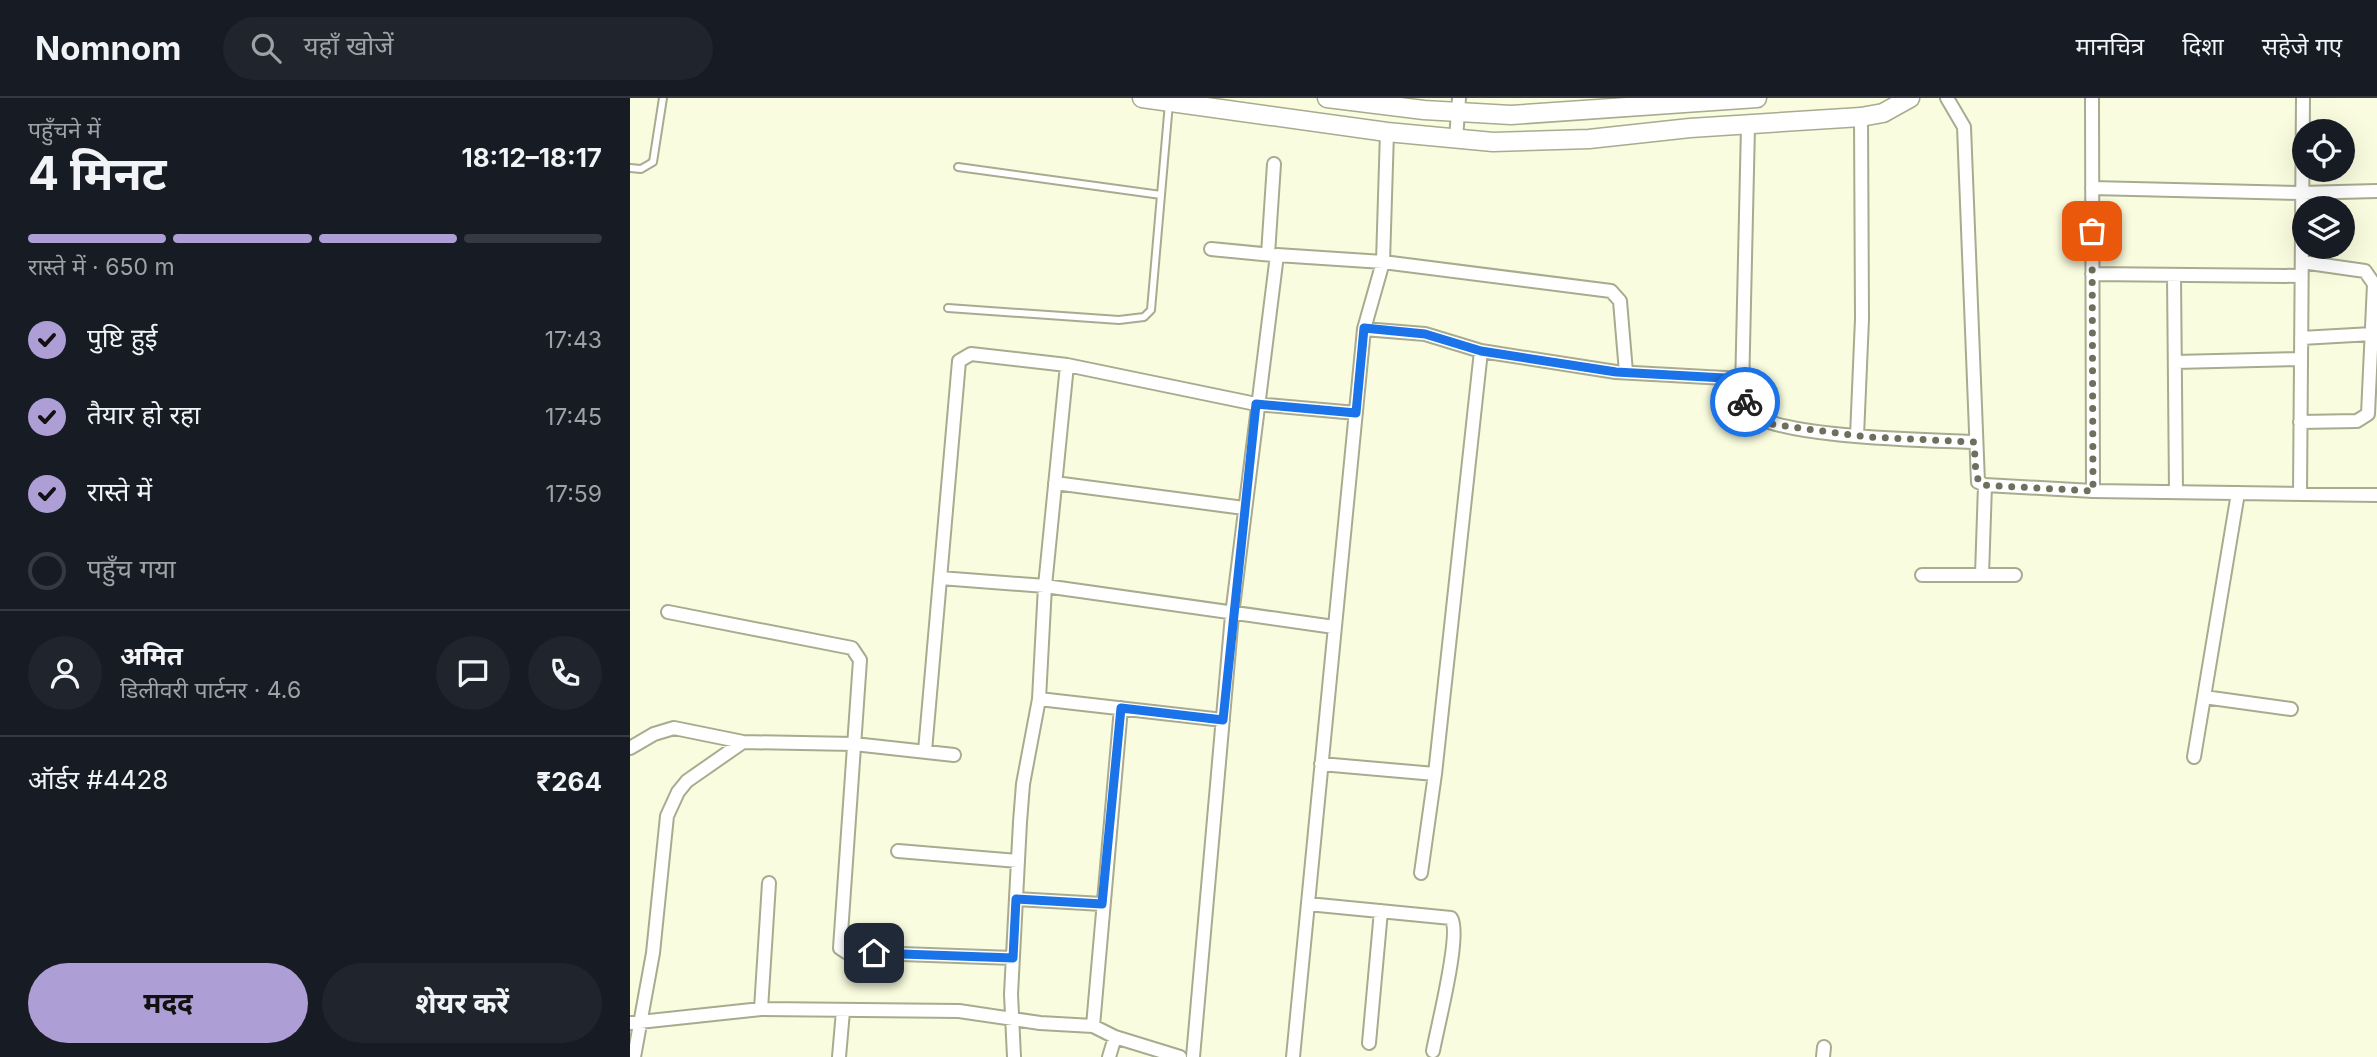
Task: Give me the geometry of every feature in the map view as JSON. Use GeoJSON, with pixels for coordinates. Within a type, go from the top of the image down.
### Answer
{"type":"FeatureCollection","features":[{"type":"Feature","properties":{"kind":"street"},"geometry":{"type":"LineString","coordinates":[[1142,98],[1387,131],[1521,143],[1861,117],[1883,113],[1910,98]]}},
{"type":"Feature","properties":{"kind":"street"},"geometry":{"type":"LineString","coordinates":[[1327,98],[1459,105],[1551,114],[1757,98]]}},
{"type":"Feature","properties":{"kind":"street"},"geometry":{"type":"LineString","coordinates":[[1947,98],[1964,127],[1974,442],[1978,481],[1985,485],[2093,491],[2377,495]]}},
{"type":"Feature","properties":{"kind":"street"},"geometry":{"type":"LineString","coordinates":[[2092,98],[2093,491]]}},
{"type":"Feature","properties":{"kind":"street"},"geometry":{"type":"LineString","coordinates":[[2300,494],[2303,98]]}},
{"type":"Feature","properties":{"kind":"street"},"geometry":{"type":"LineString","coordinates":[[1456,138],[1459,105]]}},
{"type":"Feature","properties":{"kind":"street"},"geometry":{"type":"LineString","coordinates":[[1857,436],[1862,319],[1861,117]]}},
{"type":"Feature","properties":{"kind":"street"},"geometry":{"type":"LineString","coordinates":[[1748,126],[1743,379],[1745,402],[1755,418],[1770,424],[1857,436],[1974,442]]}},
{"type":"Feature","properties":{"kind":"street"},"geometry":{"type":"LineString","coordinates":[[1293,1057],[1364,328],[1382,262],[1387,131]]}},
{"type":"Feature","properties":{"kind":"street"},"geometry":{"type":"LineString","coordinates":[[1193,1057],[1232,615],[1272,255],[1274,164]]}},
{"type":"Feature","properties":{"kind":"street"},"geometry":{"type":"LineString","coordinates":[[2092,188],[2301,193],[2377,191]]}},
{"type":"Feature","properties":{"kind":"street"},"geometry":{"type":"LineString","coordinates":[[1211,249],[1382,262],[1611,291],[1620,301],[1626,373]]}},
{"type":"Feature","properties":{"kind":"street"},"geometry":{"type":"LineString","coordinates":[[2300,422],[2357,421],[2366,417],[2369,409],[2374,284],[2370,275],[2302,262]]}},
{"type":"Feature","properties":{"kind":"street"},"geometry":{"type":"LineString","coordinates":[[2092,274],[2301,276]]}},
{"type":"Feature","properties":{"kind":"street"},"geometry":{"type":"LineString","coordinates":[[2174,276],[2176,492]]}},
{"type":"Feature","properties":{"kind":"street"},"geometry":{"type":"LineString","coordinates":[[1364,328],[1425,334],[1481,351],[1626,373],[1743,379]]}},
{"type":"Feature","properties":{"kind":"street"},"geometry":{"type":"LineString","coordinates":[[2301,338],[2372,334]]}},
{"type":"Feature","properties":{"kind":"street"},"geometry":{"type":"LineString","coordinates":[[1420,873],[1435,774],[1481,351]]}},
{"type":"Feature","properties":{"kind":"street"},"geometry":{"type":"LineString","coordinates":[[925,751],[959,360],[971,354],[1067,365],[1256,404],[1356,413]]}},
{"type":"Feature","properties":{"kind":"street"},"geometry":{"type":"LineString","coordinates":[[2175,362],[2301,359]]}},
{"type":"Feature","properties":{"kind":"street"},"geometry":{"type":"LineString","coordinates":[[1014,1057],[1013,958],[1017,861],[1023,784],[1039,699],[1045,586],[1067,365]]}},
{"type":"Feature","properties":{"kind":"street"},"geometry":{"type":"LineString","coordinates":[[1055,483],[1244,508]]}},
{"type":"Feature","properties":{"kind":"street"},"geometry":{"type":"LineString","coordinates":[[1982,575],[1985,485]]}},
{"type":"Feature","properties":{"kind":"street"},"geometry":{"type":"LineString","coordinates":[[2194,757],[2238,493]]}},
{"type":"Feature","properties":{"kind":"street"},"geometry":{"type":"LineString","coordinates":[[1922,575],[2015,575]]}},
{"type":"Feature","properties":{"kind":"street"},"geometry":{"type":"LineString","coordinates":[[940,578],[1045,586],[1232,615],[1334,627]]}},
{"type":"Feature","properties":{"kind":"street"},"geometry":{"type":"LineString","coordinates":[[668,612],[852,648],[860,660],[838,934],[840,948],[846,953],[1013,958]]}},
{"type":"Feature","properties":{"kind":"street"},"geometry":{"type":"LineString","coordinates":[[2204,697],[2291,709]]}},
{"type":"Feature","properties":{"kind":"street"},"geometry":{"type":"LineString","coordinates":[[1039,699],[1223,720]]}},
{"type":"Feature","properties":{"kind":"street"},"geometry":{"type":"LineString","coordinates":[[1093,1026],[1121,708]]}},
{"type":"Feature","properties":{"kind":"street"},"geometry":{"type":"LineString","coordinates":[[630,748],[654,734],[674,728],[743,742],[854,744],[954,755]]}},
{"type":"Feature","properties":{"kind":"street"},"geometry":{"type":"LineString","coordinates":[[634,1057],[635,1023],[653,953],[667,816],[687,780],[743,742]]}},
{"type":"Feature","properties":{"kind":"street"},"geometry":{"type":"LineString","coordinates":[[1321,764],[1435,774]]}},
{"type":"Feature","properties":{"kind":"street"},"geometry":{"type":"LineString","coordinates":[[898,851],[1017,861]]}},
{"type":"Feature","properties":{"kind":"street"},"geometry":{"type":"LineString","coordinates":[[761,1009],[769,883]]}},
{"type":"Feature","properties":{"kind":"street"},"geometry":{"type":"LineString","coordinates":[[1016,899],[1102,904]]}},
{"type":"Feature","properties":{"kind":"street"},"geometry":{"type":"LineString","coordinates":[[1308,904],[1445,915],[1454,922],[1448,976],[1433,1051]]}},
{"type":"Feature","properties":{"kind":"street"},"geometry":{"type":"LineString","coordinates":[[1369,1043],[1381,911]]}},
{"type":"Feature","properties":{"kind":"street"},"geometry":{"type":"LineString","coordinates":[[635,1023],[761,1009],[959,1011],[1093,1026],[1115,1037],[1180,1057]]}},
{"type":"Feature","properties":{"kind":"street"},"geometry":{"type":"LineString","coordinates":[[839,1057],[843,1011]]}},
{"type":"Feature","properties":{"kind":"street"},"geometry":{"type":"LineString","coordinates":[[1109,1057],[1115,1037]]}},
{"type":"Feature","properties":{"kind":"lane"},"geometry":{"type":"LineString","coordinates":[[630,168],[641,169],[653,162],[663,98]]}},
{"type":"Feature","properties":{"kind":"lane"},"geometry":{"type":"LineString","coordinates":[[948,308],[1119,320],[1144,317],[1151,310],[1169,101]]}},
{"type":"Feature","properties":{"kind":"lane"},"geometry":{"type":"LineString","coordinates":[[958,167],[1161,195]]}},
{"type":"Feature","properties":{"kind":"way so far"},"geometry":{"type":"LineString","coordinates":[[1745,402],[1755,418],[1770,424],[1867,437],[1974,442],[1976,475],[1981,485],[2093,491],[2092,231]]}},
{"type":"Feature","properties":{"kind":"route"},"geometry":{"type":"LineString","coordinates":[[874,953],[1013,958],[1016,899],[1102,904],[1121,708],[1166,711],[1223,720],[1256,404],[1356,413],[1364,328],[1425,334],[1481,351],[1616,372],[1743,379],[1745,402]]}}]}
